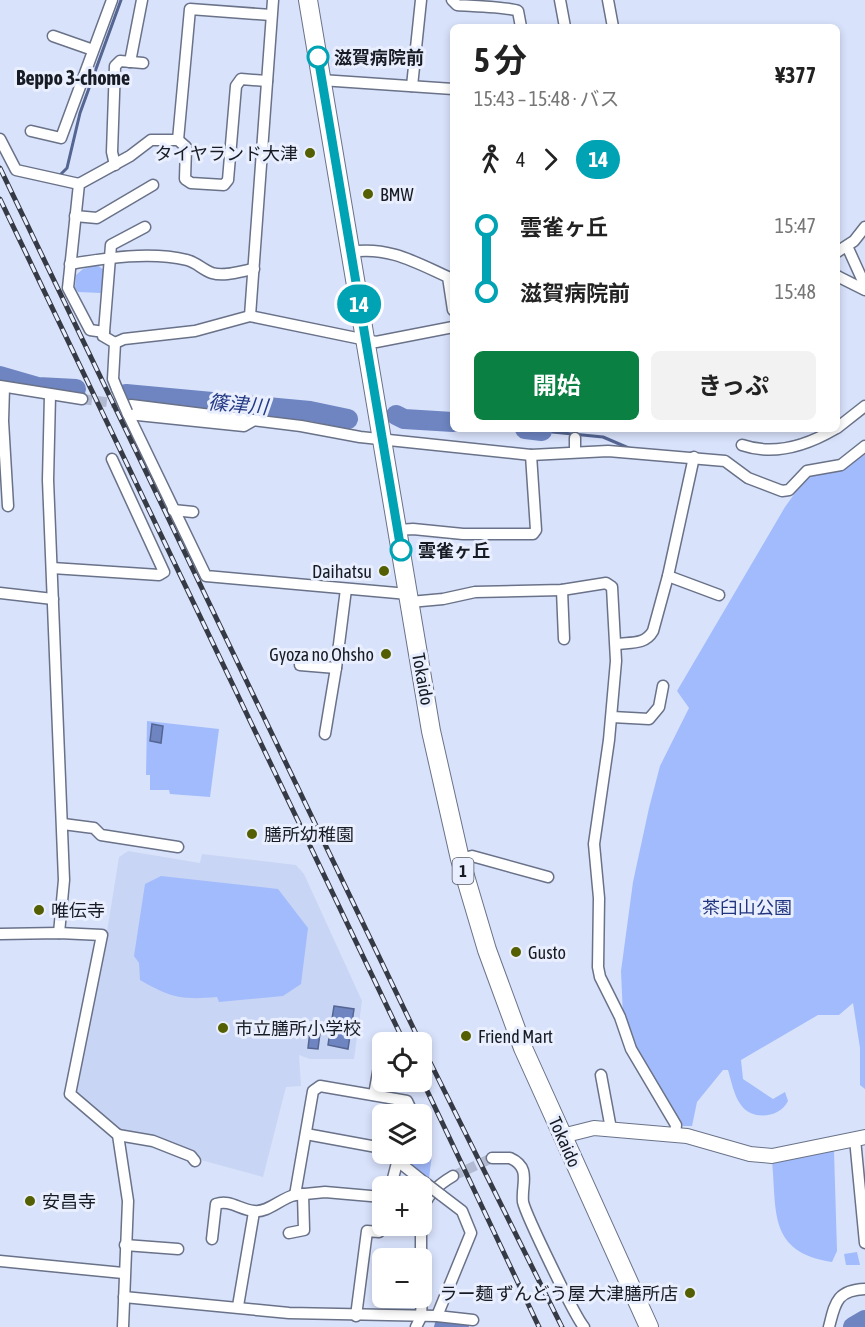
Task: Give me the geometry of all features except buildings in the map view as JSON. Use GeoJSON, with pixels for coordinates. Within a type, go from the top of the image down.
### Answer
{"type":"FeatureCollection","features":[{"type":"Feature","properties":{"kind":"highway","name":"Tokaido"},"geometry":{"type":"LineString","coordinates":[[308,0],[437,763],[460,859],[508,1010],[562,1136],[649,1327]]}},
{"type":"Feature","properties":{"kind":"street"},"geometry":{"type":"LineString","coordinates":[[31,131],[61,138],[112,0]]}},
{"type":"Feature","properties":{"kind":"street"},"geometry":{"type":"LineString","coordinates":[[130,62],[142,0]]}},
{"type":"Feature","properties":{"kind":"street"},"geometry":{"type":"LineString","coordinates":[[216,12],[218,0]]}},
{"type":"Feature","properties":{"kind":"street"},"geometry":{"type":"LineString","coordinates":[[250,316],[273,0]]}},
{"type":"Feature","properties":{"kind":"street"},"geometry":{"type":"LineString","coordinates":[[412,86],[422,0]]}},
{"type":"Feature","properties":{"kind":"street"},"geometry":{"type":"LineString","coordinates":[[452,0],[457,4],[502,10],[511,4],[518,11],[520,24]]}},
{"type":"Feature","properties":{"kind":"street"},"geometry":{"type":"LineString","coordinates":[[560,0],[564,24]]}},
{"type":"Feature","properties":{"kind":"street"},"geometry":{"type":"LineString","coordinates":[[608,0],[612,24]]}},
{"type":"Feature","properties":{"kind":"street"},"geometry":{"type":"LineString","coordinates":[[178,140],[190,9],[271,15]]}},
{"type":"Feature","properties":{"kind":"street"},"geometry":{"type":"LineString","coordinates":[[53,36],[93,50]]}},
{"type":"Feature","properties":{"kind":"street"},"geometry":{"type":"LineString","coordinates":[[115,165],[112,152],[116,66],[120,61],[143,63]]}},
{"type":"Feature","properties":{"kind":"street"},"geometry":{"type":"LineString","coordinates":[[0,139],[16,170],[79,184],[115,165],[151,140],[178,140],[186,147],[185,179],[191,183],[224,185],[228,180],[236,86],[241,79],[267,81]]}},
{"type":"Feature","properties":{"kind":"street"},"geometry":{"type":"LineString","coordinates":[[321,80],[450,89]]}},
{"type":"Feature","properties":{"kind":"street"},"geometry":{"type":"LineString","coordinates":[[79,184],[68,288],[90,330],[104,332]]}},
{"type":"Feature","properties":{"kind":"street"},"geometry":{"type":"LineString","coordinates":[[75,216],[97,218],[153,185]]}},
{"type":"Feature","properties":{"kind":"street"},"geometry":{"type":"LineString","coordinates":[[115,343],[103,336],[111,245],[145,227]]}},
{"type":"Feature","properties":{"kind":"street"},"geometry":{"type":"LineString","coordinates":[[864,289],[862,279],[842,249],[865,227]]}},
{"type":"Feature","properties":{"kind":"street"},"geometry":{"type":"LineString","coordinates":[[351,252],[386,251],[400,254],[448,278],[450,291]]}},
{"type":"Feature","properties":{"kind":"street"},"geometry":{"type":"LineString","coordinates":[[70,264],[110,258],[162,257],[189,260],[213,273],[226,274],[254,269]]}},
{"type":"Feature","properties":{"kind":"street"},"geometry":{"type":"LineString","coordinates":[[840,277],[864,289]]}},
{"type":"Feature","properties":{"kind":"street"},"geometry":{"type":"LineString","coordinates":[[115,343],[124,339],[195,331],[250,316],[376,342],[450,328]]}},
{"type":"Feature","properties":{"kind":"street"},"geometry":{"type":"LineString","coordinates":[[115,343],[113,379],[206,576],[346,589],[409,598],[443,599],[475,592],[562,590],[610,584],[616,644],[612,717],[594,844],[599,898],[600,977],[620,1017],[631,1049],[676,1125],[675,1135]]}},
{"type":"Feature","properties":{"kind":"street"},"geometry":{"type":"LineString","coordinates":[[8,506],[2,386],[44,391],[81,399]]}},
{"type":"Feature","properties":{"kind":"street"},"geometry":{"type":"LineString","coordinates":[[44,391],[63,824],[64,880],[60,933]]}},
{"type":"Feature","properties":{"kind":"street"},"geometry":{"type":"LineString","coordinates":[[840,425],[865,406]]}},
{"type":"Feature","properties":{"kind":"street"},"geometry":{"type":"LineString","coordinates":[[128,410],[254,420],[383,440],[531,455],[608,451],[725,461],[748,478],[782,491],[789,490],[807,471],[841,465],[865,446]]}},
{"type":"Feature","properties":{"kind":"street"},"geometry":{"type":"LineString","coordinates":[[742,445],[753,449],[789,449],[827,432]]}},
{"type":"Feature","properties":{"kind":"street"},"geometry":{"type":"LineString","coordinates":[[575,438],[575,452]]}},
{"type":"Feature","properties":{"kind":"street"},"geometry":{"type":"LineString","coordinates":[[398,530],[413,529],[463,534],[533,534],[536,530],[531,455]]}},
{"type":"Feature","properties":{"kind":"street"},"geometry":{"type":"LineString","coordinates":[[616,644],[649,639],[668,576],[694,458]]}},
{"type":"Feature","properties":{"kind":"street"},"geometry":{"type":"LineString","coordinates":[[52,568],[159,575],[164,572],[112,459]]}},
{"type":"Feature","properties":{"kind":"street"},"geometry":{"type":"LineString","coordinates":[[173,510],[193,512]]}},
{"type":"Feature","properties":{"kind":"street"},"geometry":{"type":"LineString","coordinates":[[668,576],[718,595]]}},
{"type":"Feature","properties":{"kind":"street"},"geometry":{"type":"LineString","coordinates":[[325,734],[346,589]]}},
{"type":"Feature","properties":{"kind":"street"},"geometry":{"type":"LineString","coordinates":[[562,590],[564,639]]}},
{"type":"Feature","properties":{"kind":"street"},"geometry":{"type":"LineString","coordinates":[[0,593],[53,598]]}},
{"type":"Feature","properties":{"kind":"street"},"geometry":{"type":"LineString","coordinates":[[300,665],[336,668]]}},
{"type":"Feature","properties":{"kind":"street"},"geometry":{"type":"LineString","coordinates":[[612,717],[649,719],[659,707],[663,686]]}},
{"type":"Feature","properties":{"kind":"street"},"geometry":{"type":"LineString","coordinates":[[63,824],[94,828],[101,835],[178,847]]}},
{"type":"Feature","properties":{"kind":"street"},"geometry":{"type":"LineString","coordinates":[[460,859],[472,856],[548,877]]}},
{"type":"Feature","properties":{"kind":"street"},"geometry":{"type":"LineString","coordinates":[[0,934],[102,935],[70,1094],[118,1135],[153,1141],[190,1156],[195,1161]]}},
{"type":"Feature","properties":{"kind":"street"},"geometry":{"type":"LineString","coordinates":[[601,1075],[611,1129]]}},
{"type":"Feature","properties":{"kind":"street"},"geometry":{"type":"LineString","coordinates":[[288,1233],[304,1230],[299,1195],[314,1091],[320,1086],[407,1101],[408,1104]]}},
{"type":"Feature","properties":{"kind":"street"},"geometry":{"type":"LineString","coordinates":[[562,1136],[587,1129],[675,1135],[707,1140],[750,1154],[772,1156],[860,1138],[865,1243]]}},
{"type":"Feature","properties":{"kind":"street"},"geometry":{"type":"LineString","coordinates":[[306,1134],[372,1146]]}},
{"type":"Feature","properties":{"kind":"street"},"geometry":{"type":"LineString","coordinates":[[118,1135],[128,1201],[123,1274],[123,1327]]}},
{"type":"Feature","properties":{"kind":"street"},"geometry":{"type":"LineString","coordinates":[[492,1158],[510,1158],[523,1168],[525,1174],[524,1204],[584,1327]]}},
{"type":"Feature","properties":{"kind":"street"},"geometry":{"type":"LineString","coordinates":[[404,1164],[462,1211],[471,1233],[436,1316]]}},
{"type":"Feature","properties":{"kind":"street"},"geometry":{"type":"LineString","coordinates":[[432,1193],[441,1183],[453,1176]]}},
{"type":"Feature","properties":{"kind":"street"},"geometry":{"type":"LineString","coordinates":[[212,1239],[216,1204],[227,1202],[254,1212],[268,1209],[286,1197],[299,1195],[325,1192],[372,1196]]}},
{"type":"Feature","properties":{"kind":"street"},"geometry":{"type":"LineString","coordinates":[[238,1306],[254,1212]]}},
{"type":"Feature","properties":{"kind":"street"},"geometry":{"type":"LineString","coordinates":[[356,1316],[367,1231],[372,1231]]}},
{"type":"Feature","properties":{"kind":"street"},"geometry":{"type":"LineString","coordinates":[[125,1245],[178,1250]]}},
{"type":"Feature","properties":{"kind":"street"},"geometry":{"type":"LineString","coordinates":[[0,1261],[123,1274]]}},
{"type":"Feature","properties":{"kind":"street"},"geometry":{"type":"LineString","coordinates":[[829,1327],[833,1306],[837,1300],[851,1291],[865,1289]]}},
{"type":"Feature","properties":{"kind":"street"},"geometry":{"type":"LineString","coordinates":[[124,1297],[238,1306],[288,1313],[419,1322],[436,1316],[473,1320]]}},
{"type":"Feature","properties":{"kind":"shaded area"},"geometry":{"type":"Polygon","coordinates":[[[152,724],[163,726],[161,743],[150,741],[152,724]]]}},
{"type":"Feature","properties":{"kind":"shaded area","name":"市立膳所小学校"},"geometry":{"type":"Polygon","coordinates":[[[128,851],[200,863],[202,854],[296,865],[304,874],[362,1001],[354,1059],[310,1059],[299,1055],[301,1086],[286,1087],[263,1177],[197,1159],[121,1131],[78,1097],[74,1090],[105,944],[119,857],[128,851]]]}},
{"type":"Feature","properties":{"kind":"shaded area"},"geometry":{"type":"Polygon","coordinates":[[[334,1006],[354,1009],[348,1049],[328,1045],[334,1006]]]}},
{"type":"Feature","properties":{"kind":"shaded area"},"geometry":{"type":"Polygon","coordinates":[[[310,1031],[320,1033],[318,1049],[308,1048],[310,1031]]]}},
{"type":"Feature","properties":{"kind":"green space"},"geometry":{"type":"Polygon","coordinates":[[[97,265],[104,270],[101,293],[78,292],[75,288],[76,275],[83,269],[97,265]]]}},
{"type":"Feature","properties":{"kind":"green space","name":"茶臼山公園"},"geometry":{"type":"Polygon","coordinates":[[[865,453],[865,1089],[860,1085],[860,1048],[853,1003],[839,1015],[818,1015],[741,1060],[743,1079],[773,1099],[785,1092],[788,1101],[779,1111],[759,1115],[746,1110],[736,1097],[728,1070],[723,1070],[697,1102],[692,1126],[683,1126],[653,1075],[634,1049],[623,1016],[621,971],[633,882],[649,808],[660,766],[689,708],[677,691],[785,507],[805,479],[817,473],[843,468],[865,453]]]}},
{"type":"Feature","properties":{"kind":"green space"},"geometry":{"type":"Polygon","coordinates":[[[147,721],[219,729],[210,797],[170,794],[169,790],[150,790],[150,775],[146,775],[147,721]]]}},
{"type":"Feature","properties":{"kind":"green space"},"geometry":{"type":"Polygon","coordinates":[[[161,876],[278,889],[308,928],[301,984],[283,996],[219,1002],[217,997],[185,998],[169,994],[140,980],[139,963],[134,956],[145,884],[161,876]]]}},
{"type":"Feature","properties":{"kind":"green space"},"geometry":{"type":"Polygon","coordinates":[[[834,1151],[837,1251],[832,1262],[811,1257],[796,1249],[786,1239],[776,1213],[774,1197],[772,1161],[834,1151]]]}},
{"type":"Feature","properties":{"kind":"green space"},"geometry":{"type":"Polygon","coordinates":[[[411,1164],[431,1164],[429,1176],[411,1164]]]}},
{"type":"Feature","properties":{"kind":"green space"},"geometry":{"type":"Polygon","coordinates":[[[857,1252],[860,1265],[846,1265],[844,1254],[857,1252]]]}},
{"type":"Feature","properties":{"kind":"waterway"},"geometry":{"type":"LineString","coordinates":[[60,175],[67,168],[80,113],[121,0]]}},
{"type":"Feature","properties":{"kind":"waterway","name":"篠津川"},"geometry":{"type":"LineString","coordinates":[[0,376],[38,387],[76,389]]}},
{"type":"Feature","properties":{"kind":"waterway","name":"篠津川"},"geometry":{"type":"LineString","coordinates":[[126,394],[310,411],[348,419]]}},
{"type":"Feature","properties":{"kind":"waterway","name":"篠津川"},"geometry":{"type":"LineString","coordinates":[[396,415],[404,419],[450,422]]}},
{"type":"Feature","properties":{"kind":"waterway"},"geometry":{"type":"LineString","coordinates":[[552,432],[603,437],[631,449]]}},
{"type":"Feature","properties":{"kind":"waterway"},"geometry":{"type":"LineString","coordinates":[[853,1327],[865,1320]]}},
{"type":"Feature","properties":{"kind":"waterway"},"geometry":{"type":"LineString","coordinates":[[444,1327],[459,1327]]}},
{"type":"Feature","properties":{"kind":"tunnel"},"geometry":{"type":"LineString","coordinates":[[82,399],[130,405]]}},
{"type":"Feature","properties":{"kind":"tunnel"},"geometry":{"type":"LineString","coordinates":[[453,1176],[492,1158]]}},
{"type":"Feature","properties":{"kind":"railway"},"geometry":{"type":"LineString","coordinates":[[0,168],[415,1032]]}},
{"type":"Feature","properties":{"kind":"railway"},"geometry":{"type":"LineString","coordinates":[[0,199],[399,1032]]}},
{"type":"Feature","properties":{"kind":"railway"},"geometry":{"type":"LineString","coordinates":[[432,1066],[562,1327]]}},
{"type":"Feature","properties":{"kind":"railway"},"geometry":{"type":"LineString","coordinates":[[428,1092],[539,1327]]}},
{"type":"Feature","properties":{"kind":"bus line","name":"14"},"geometry":{"type":"LineString","coordinates":[[318,57],[401,550]]}},
{"type":"Feature","properties":{"kind":"place","name":"滋賀病院前"},"geometry":{"type":"Point","coordinates":[318,57]}},
{"type":"Feature","properties":{"kind":"place","name":"タイヤランド大津"},"geometry":{"type":"Point","coordinates":[310,153]}},
{"type":"Feature","properties":{"kind":"place","name":"BMW"},"geometry":{"type":"Point","coordinates":[368,194]}},
{"type":"Feature","properties":{"kind":"place","name":"雲雀ヶ丘"},"geometry":{"type":"Point","coordinates":[401,550]}},
{"type":"Feature","properties":{"kind":"place","name":"Daihatsu"},"geometry":{"type":"Point","coordinates":[384,571]}},
{"type":"Feature","properties":{"kind":"place","name":"Gyoza no Ohsho"},"geometry":{"type":"Point","coordinates":[386,654]}},
{"type":"Feature","properties":{"kind":"place","name":"膳所幼稚園"},"geometry":{"type":"Point","coordinates":[252,834]}},
{"type":"Feature","properties":{"kind":"place","name":"唯伝寺"},"geometry":{"type":"Point","coordinates":[39,910]}},
{"type":"Feature","properties":{"kind":"place","name":"Gusto"},"geometry":{"type":"Point","coordinates":[516,952]}},
{"type":"Feature","properties":{"kind":"place","name":"市立膳所小学校"},"geometry":{"type":"Point","coordinates":[223,1028]}},
{"type":"Feature","properties":{"kind":"place","name":"Friend Mart"},"geometry":{"type":"Point","coordinates":[466,1036]}},
{"type":"Feature","properties":{"kind":"place","name":"安昌寺"},"geometry":{"type":"Point","coordinates":[30,1201]}},
{"type":"Feature","properties":{"kind":"place","name":"ラー麺 ずんどう屋 大津膳所店"},"geometry":{"type":"Point","coordinates":[690,1293]}},
{"type":"Feature","properties":{"kind":"district","name":"Beppo 3-chome"},"geometry":{"type":"Point","coordinates":[73,77]}}]}
